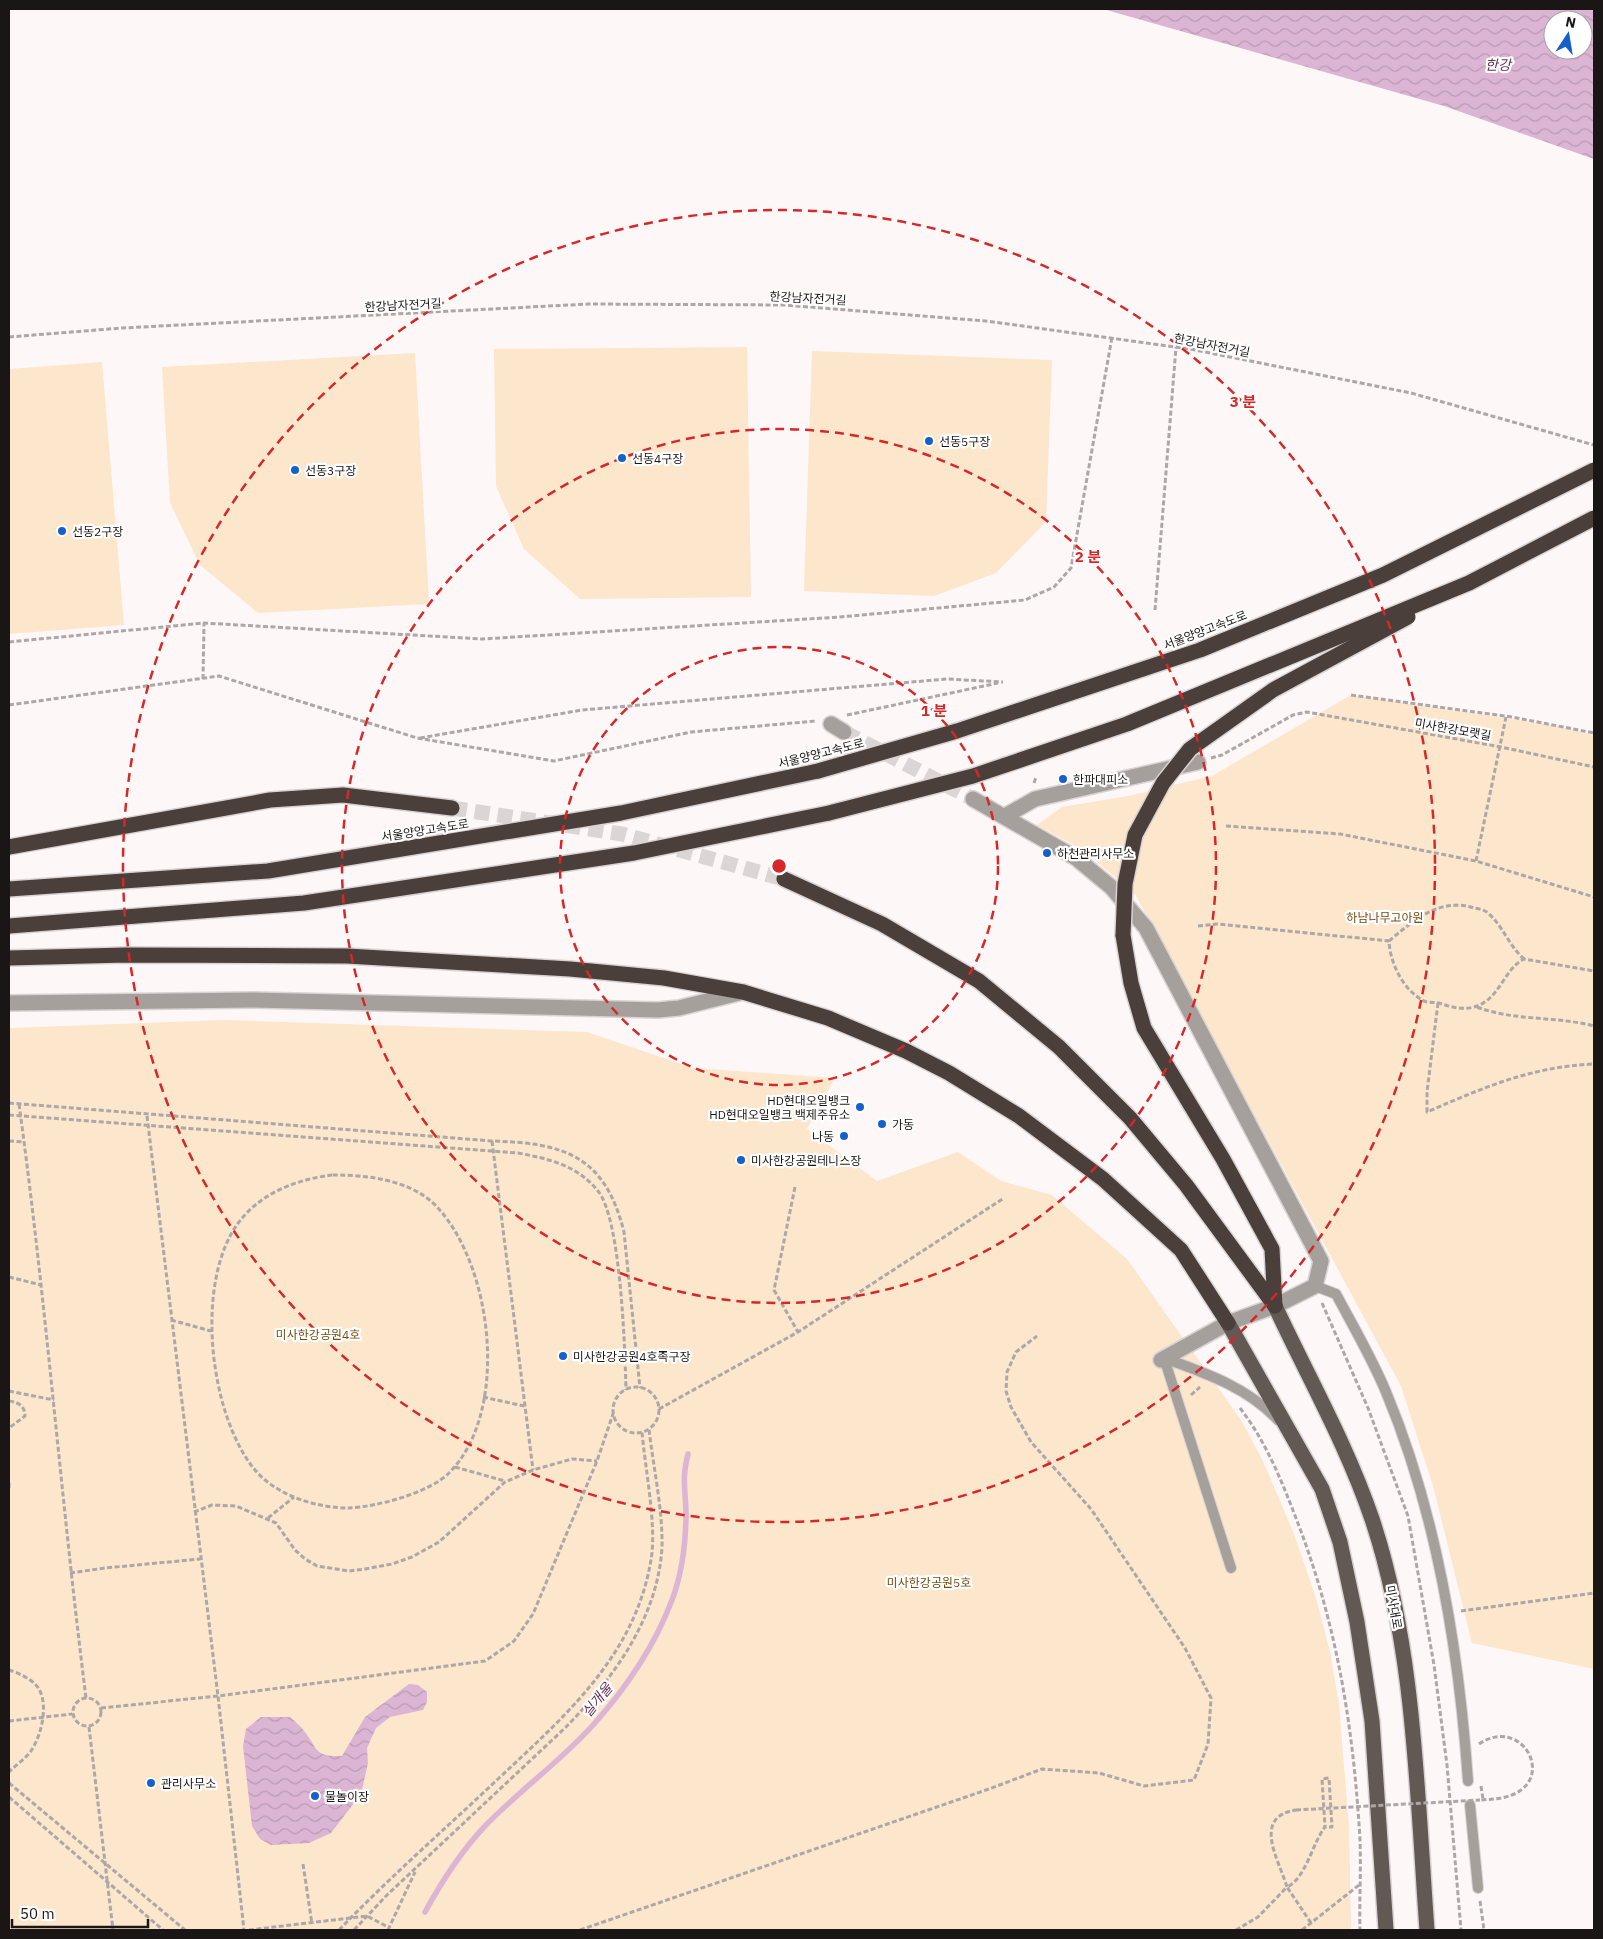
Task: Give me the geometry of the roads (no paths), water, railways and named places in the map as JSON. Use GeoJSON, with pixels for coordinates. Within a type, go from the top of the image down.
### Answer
{"type":"FeatureCollection","features":[{"type":"Feature","properties":{"kind":"highway","name":"서울양양고속도로"},"geometry":{"type":"LineString","coordinates":[[9,889],[268,871],[620,814],[818,771],[957,731],[1200,650],[1383,575],[1594,470]]}},
{"type":"Feature","properties":{"kind":"highway"},"geometry":{"type":"LineString","coordinates":[[1274,1306],[1272,1249],[1223,1159],[1144,1028],[1131,983],[1124,935],[1126,884],[1135,835],[1163,783],[1190,749],[1273,690],[1469,583],[1594,518]]}},
{"type":"Feature","properties":{"kind":"highway"},"geometry":{"type":"LineString","coordinates":[[9,926],[304,903],[634,853],[829,813],[973,776],[1128,724],[1469,583]]}},
{"type":"Feature","properties":{"kind":"highway"},"geometry":{"type":"LineString","coordinates":[[9,847],[270,800],[343,796],[452,808]]}},
{"type":"Feature","properties":{"kind":"highway"},"geometry":{"type":"LineString","coordinates":[[784,879],[882,924],[979,981],[1059,1048],[1130,1118],[1186,1185],[1274,1306]]}},
{"type":"Feature","properties":{"kind":"highway"},"geometry":{"type":"LineString","coordinates":[[9,958],[126,955],[347,956],[570,969],[664,978],[743,992],[828,1018],[906,1051],[949,1073],[1019,1116],[1103,1180],[1181,1250],[1228,1323]]}},
{"type":"Feature","properties":{"kind":"main road","name":"미사대로"},"geometry":{"type":"LineString","coordinates":[[1274,1306],[1350,1461],[1372,1519],[1389,1577],[1400,1634],[1412,1729],[1427,1930]]}},
{"type":"Feature","properties":{"kind":"main road"},"geometry":{"type":"LineString","coordinates":[[1228,1323],[1322,1489],[1340,1542],[1357,1622],[1372,1721],[1386,1930]]}},
{"type":"Feature","properties":{"kind":"street"},"geometry":{"type":"LineString","coordinates":[[836,720],[844,732]]}},
{"type":"Feature","properties":{"kind":"street"},"geometry":{"type":"LineString","coordinates":[[1005,816],[1035,799],[1198,762]]}},
{"type":"Feature","properties":{"kind":"street"},"geometry":{"type":"LineString","coordinates":[[974,799],[1076,858],[1111,887],[1146,928],[1321,1261],[1315,1286],[1274,1306],[1228,1323],[1162,1359]]}},
{"type":"Feature","properties":{"kind":"street"},"geometry":{"type":"LineString","coordinates":[[9,1003],[235,999],[658,1010],[679,1008],[743,992]]}},
{"type":"Feature","properties":{"kind":"lane"},"geometry":{"type":"LineString","coordinates":[[1315,1286],[1336,1294],[1386,1391],[1411,1461],[1430,1527],[1448,1613],[1464,1721],[1468,1781]]}},
{"type":"Feature","properties":{"kind":"lane"},"geometry":{"type":"LineString","coordinates":[[1162,1359],[1233,1386],[1261,1404],[1289,1431]]}},
{"type":"Feature","properties":{"kind":"lane"},"geometry":{"type":"LineString","coordinates":[[1162,1359],[1177,1393],[1231,1568]]}},
{"type":"Feature","properties":{"kind":"lane"},"geometry":{"type":"LineString","coordinates":[[1470,1804],[1478,1888]]}},
{"type":"Feature","properties":{"kind":"water","name":"한강"},"geometry":{"type":"Polygon","coordinates":[[[1103,9],[1594,9],[1594,159],[1444,106],[1103,9]]]}},
{"type":"Feature","properties":{"kind":"water"},"geometry":{"type":"Polygon","coordinates":[[[409,1684],[418,1685],[427,1692],[427,1702],[423,1710],[390,1717],[376,1728],[367,1748],[368,1763],[361,1794],[331,1833],[309,1843],[271,1845],[260,1839],[252,1826],[243,1746],[246,1729],[261,1717],[290,1717],[303,1730],[318,1751],[326,1755],[342,1756],[365,1717],[409,1684]]]}},
{"type":"Feature","properties":{"kind":"waterway","name":"실개울"},"geometry":{"type":"LineString","coordinates":[[425,1912],[468,1845],[499,1812],[594,1724],[628,1681],[648,1650],[672,1600],[681,1567],[686,1522],[684,1476],[688,1454]]}},
{"type":"Feature","properties":{"kind":"tunnel"},"geometry":{"type":"LineString","coordinates":[[844,732],[973,799]]}},
{"type":"Feature","properties":{"kind":"tunnel"},"geometry":{"type":"LineString","coordinates":[[452,808],[622,834],[784,879]]}},
{"type":"Feature","properties":{"kind":"place","name":"선동5구장"},"geometry":{"type":"Point","coordinates":[929,441]}},
{"type":"Feature","properties":{"kind":"place","name":"선동4구장"},"geometry":{"type":"Point","coordinates":[622,458]}},
{"type":"Feature","properties":{"kind":"place","name":"선동3구장"},"geometry":{"type":"Point","coordinates":[295,470]}},
{"type":"Feature","properties":{"kind":"place","name":"선동2구장"},"geometry":{"type":"Point","coordinates":[62,531]}},
{"type":"Feature","properties":{"kind":"place","name":"한파대피소"},"geometry":{"type":"Point","coordinates":[1063,779]}},
{"type":"Feature","properties":{"kind":"place","name":"하천관리사무소"},"geometry":{"type":"Point","coordinates":[1047,853]}},
{"type":"Feature","properties":{"kind":"place","name":"HD현대오일뱅크 HD현대오일뱅크 백제주유소"},"geometry":{"type":"Point","coordinates":[860,1107]}},
{"type":"Feature","properties":{"kind":"place","name":"가동"},"geometry":{"type":"Point","coordinates":[882,1124]}},
{"type":"Feature","properties":{"kind":"place","name":"나동"},"geometry":{"type":"Point","coordinates":[844,1136]}},
{"type":"Feature","properties":{"kind":"place","name":"미사한강공원테니스장"},"geometry":{"type":"Point","coordinates":[741,1160]}},
{"type":"Feature","properties":{"kind":"place","name":"미사한강공원4호족구장"},"geometry":{"type":"Point","coordinates":[563,1356]}},
{"type":"Feature","properties":{"kind":"place","name":"관리사무소"},"geometry":{"type":"Point","coordinates":[151,1783]}},
{"type":"Feature","properties":{"kind":"place","name":"물놀이장"},"geometry":{"type":"Point","coordinates":[315,1796]}},
{"type":"Feature","properties":{"kind":"park label","name":"하남나무고아원"},"geometry":{"type":"Point","coordinates":[1385,917]}},
{"type":"Feature","properties":{"kind":"park label","name":"미사한강공원4호"},"geometry":{"type":"Point","coordinates":[318,1334]}},
{"type":"Feature","properties":{"kind":"park label","name":"미사한강공원5호"},"geometry":{"type":"Point","coordinates":[929,1582]}}]}
